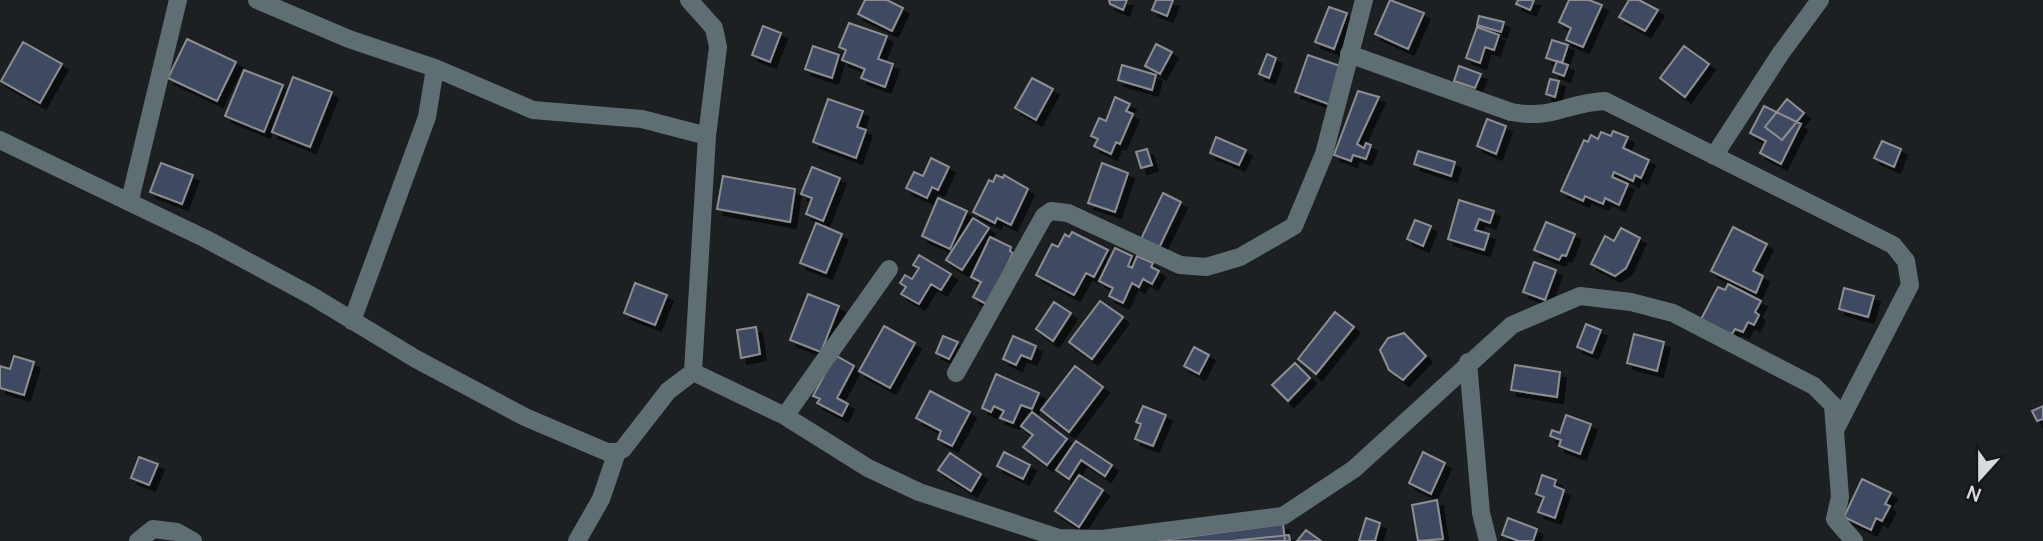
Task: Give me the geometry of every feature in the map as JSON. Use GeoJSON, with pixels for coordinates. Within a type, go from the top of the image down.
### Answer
{"type":"FeatureCollection","features":[{"type":"Feature","properties":{"kind":"street"},"geometry":{"type":"LineString","coordinates":[[130,200],[178,0]]}},
{"type":"Feature","properties":{"kind":"street"},"geometry":{"type":"LineString","coordinates":[[257,0],[349,39],[435,68],[533,110],[642,119],[707,136]]}},
{"type":"Feature","properties":{"kind":"street"},"geometry":{"type":"LineString","coordinates":[[577,541],[601,499],[617,453],[668,391],[693,372],[707,136],[718,47],[714,29],[689,0]]}},
{"type":"Feature","properties":{"kind":"street"},"geometry":{"type":"LineString","coordinates":[[956,373],[1044,216],[1051,211],[1068,213],[1180,265],[1206,267],[1240,257],[1294,226],[1324,154],[1364,0]]}},
{"type":"Feature","properties":{"kind":"street"},"geometry":{"type":"LineString","coordinates":[[1714,156],[1781,53],[1820,0]]}},
{"type":"Feature","properties":{"kind":"street"},"geometry":{"type":"LineString","coordinates":[[1349,54],[1511,112],[1536,117],[1583,102],[1605,101],[1894,245],[1906,261],[1910,285],[1836,428]]}},
{"type":"Feature","properties":{"kind":"street"},"geometry":{"type":"LineString","coordinates":[[352,321],[427,117],[435,68]]}},
{"type":"Feature","properties":{"kind":"street"},"geometry":{"type":"LineString","coordinates":[[0,140],[130,200],[525,417],[607,452],[617,453]]}},
{"type":"Feature","properties":{"kind":"street"},"geometry":{"type":"LineString","coordinates":[[785,416],[889,269]]}},
{"type":"Feature","properties":{"kind":"street"},"geometry":{"type":"LineString","coordinates":[[693,372],[785,416],[868,468],[919,492],[1059,538],[1102,539],[1283,516],[1354,469],[1468,362],[1512,325],[1580,296],[1631,302],[1673,313],[1814,386],[1833,405],[1840,497],[1835,519],[1854,541]]}},
{"type":"Feature","properties":{"kind":"street"},"geometry":{"type":"LineString","coordinates":[[1468,362],[1481,513],[1488,541]]}},
{"type":"Feature","properties":{"kind":"street"},"geometry":{"type":"LineString","coordinates":[[138,541],[153,529],[177,532],[193,541]]}},
{"type":"Feature","properties":{"kind":"building"},"geometry":{"type":"Polygon","coordinates":[[[865,0],[887,0],[903,8],[892,31],[858,14],[865,0]]]}},
{"type":"Feature","properties":{"kind":"building"},"geometry":{"type":"Polygon","coordinates":[[[1109,0],[1127,0],[1123,10],[1110,4],[1109,0]]]}},
{"type":"Feature","properties":{"kind":"building"},"geometry":{"type":"Polygon","coordinates":[[[1156,0],[1173,0],[1167,16],[1152,10],[1156,0]]]}},
{"type":"Feature","properties":{"kind":"building"},"geometry":{"type":"Polygon","coordinates":[[[1390,0],[1424,13],[1408,49],[1375,34],[1390,0]]]}},
{"type":"Feature","properties":{"kind":"building"},"geometry":{"type":"Polygon","coordinates":[[[1518,0],[1534,0],[1530,10],[1516,4],[1518,0]]]}},
{"type":"Feature","properties":{"kind":"building"},"geometry":{"type":"Polygon","coordinates":[[[1569,0],[1589,0],[1602,5],[1583,47],[1566,40],[1571,28],[1559,22],[1569,0]]]}},
{"type":"Feature","properties":{"kind":"building"},"geometry":{"type":"Polygon","coordinates":[[[1629,0],[1639,0],[1658,10],[1645,31],[1619,17],[1629,0]]]}},
{"type":"Feature","properties":{"kind":"building"},"geometry":{"type":"Polygon","coordinates":[[[1329,7],[1347,13],[1334,49],[1315,42],[1329,7]]]}},
{"type":"Feature","properties":{"kind":"building"},"geometry":{"type":"Polygon","coordinates":[[[1479,16],[1504,22],[1501,32],[1477,25],[1479,16]]]}},
{"type":"Feature","properties":{"kind":"building"},"geometry":{"type":"Polygon","coordinates":[[[849,23],[887,36],[878,59],[893,64],[885,87],[861,78],[865,69],[842,60],[846,50],[839,47],[849,23]]]}},
{"type":"Feature","properties":{"kind":"building"},"geometry":{"type":"Polygon","coordinates":[[[763,26],[781,33],[770,62],[752,55],[763,26]]]}},
{"type":"Feature","properties":{"kind":"building"},"geometry":{"type":"Polygon","coordinates":[[[1477,27],[1499,35],[1494,50],[1485,47],[1480,63],[1466,58],[1477,27]]]}},
{"type":"Feature","properties":{"kind":"building"},"geometry":{"type":"Polygon","coordinates":[[[187,39],[236,62],[217,101],[168,78],[187,39]]]}},
{"type":"Feature","properties":{"kind":"building"},"geometry":{"type":"Polygon","coordinates":[[[1552,40],[1568,45],[1562,63],[1546,58],[1552,40]]]}},
{"type":"Feature","properties":{"kind":"building"},"geometry":{"type":"Polygon","coordinates":[[[23,42],[62,64],[40,103],[1,81],[23,42]]]}},
{"type":"Feature","properties":{"kind":"building"},"geometry":{"type":"Polygon","coordinates":[[[1156,44],[1172,52],[1160,74],[1145,66],[1156,44]]]}},
{"type":"Feature","properties":{"kind":"building"},"geometry":{"type":"Polygon","coordinates":[[[813,46],[839,55],[832,78],[805,69],[813,46]]]}},
{"type":"Feature","properties":{"kind":"building"},"geometry":{"type":"Polygon","coordinates":[[[1684,46],[1709,64],[1685,97],[1660,78],[1684,46]]]}},
{"type":"Feature","properties":{"kind":"building"},"geometry":{"type":"Polygon","coordinates":[[[1267,54],[1276,58],[1269,78],[1259,74],[1267,54]]]}},
{"type":"Feature","properties":{"kind":"building"},"geometry":{"type":"Polygon","coordinates":[[[1308,55],[1343,67],[1331,105],[1295,92],[1308,55]]]}},
{"type":"Feature","properties":{"kind":"building"},"geometry":{"type":"Polygon","coordinates":[[[1557,61],[1568,65],[1564,76],[1553,72],[1557,61]]]}},
{"type":"Feature","properties":{"kind":"building"},"geometry":{"type":"Polygon","coordinates":[[[1122,65],[1156,75],[1152,90],[1118,80],[1122,65]]]}},
{"type":"Feature","properties":{"kind":"building"},"geometry":{"type":"Polygon","coordinates":[[[1459,66],[1481,74],[1475,88],[1454,81],[1459,66]]]}},
{"type":"Feature","properties":{"kind":"building"},"geometry":{"type":"Polygon","coordinates":[[[244,70],[283,85],[264,132],[225,116],[244,70]]]}},
{"type":"Feature","properties":{"kind":"building"},"geometry":{"type":"Polygon","coordinates":[[[293,77],[332,92],[310,147],[272,132],[293,77]]]}},
{"type":"Feature","properties":{"kind":"building"},"geometry":{"type":"Polygon","coordinates":[[[1032,78],[1053,89],[1036,120],[1015,108],[1032,78]]]}},
{"type":"Feature","properties":{"kind":"building"},"geometry":{"type":"Polygon","coordinates":[[[1550,79],[1559,81],[1555,97],[1546,94],[1550,79]]]}},
{"type":"Feature","properties":{"kind":"building"},"geometry":{"type":"Polygon","coordinates":[[[1358,91],[1379,97],[1357,144],[1364,148],[1366,143],[1371,145],[1366,159],[1353,155],[1351,161],[1334,155],[1358,91]]]}},
{"type":"Feature","properties":{"kind":"building"},"geometry":{"type":"Polygon","coordinates":[[[1115,97],[1130,104],[1126,111],[1133,114],[1120,144],[1116,142],[1111,154],[1094,146],[1098,139],[1091,136],[1099,118],[1106,121],[1115,97]]]}},
{"type":"Feature","properties":{"kind":"building"},"geometry":{"type":"Polygon","coordinates":[[[828,99],[863,111],[857,127],[866,130],[856,158],[813,142],[828,99]]]}},
{"type":"Feature","properties":{"kind":"building"},"geometry":{"type":"Polygon","coordinates":[[[1787,99],[1804,113],[1782,140],[1765,127],[1787,99]]]}},
{"type":"Feature","properties":{"kind":"building"},"geometry":{"type":"Polygon","coordinates":[[[1764,106],[1801,124],[1781,164],[1760,153],[1766,141],[1750,133],[1764,106]]]}},
{"type":"Feature","properties":{"kind":"building"},"geometry":{"type":"Polygon","coordinates":[[[1487,119],[1506,126],[1496,154],[1477,146],[1487,119]]]}},
{"type":"Feature","properties":{"kind":"building"},"geometry":{"type":"Polygon","coordinates":[[[1613,131],[1628,137],[1623,148],[1649,160],[1641,178],[1635,175],[1633,181],[1614,172],[1612,177],[1628,184],[1619,205],[1605,198],[1603,204],[1585,196],[1583,201],[1561,191],[1584,140],[1588,142],[1591,135],[1598,139],[1601,132],[1611,136],[1613,131]]]}},
{"type":"Feature","properties":{"kind":"building"},"geometry":{"type":"Polygon","coordinates":[[[1216,137],[1246,150],[1239,165],[1210,153],[1216,137]]]}},
{"type":"Feature","properties":{"kind":"building"},"geometry":{"type":"Polygon","coordinates":[[[1882,141],[1901,149],[1894,167],[1874,158],[1882,141]]]}},
{"type":"Feature","properties":{"kind":"building"},"geometry":{"type":"Polygon","coordinates":[[[1147,149],[1152,165],[1141,168],[1136,152],[1147,149]]]}},
{"type":"Feature","properties":{"kind":"building"},"geometry":{"type":"Polygon","coordinates":[[[1418,151],[1455,162],[1451,176],[1414,164],[1418,151]]]}},
{"type":"Feature","properties":{"kind":"building"},"geometry":{"type":"Polygon","coordinates":[[[931,158],[949,167],[938,190],[932,187],[927,198],[906,188],[914,172],[923,176],[931,158]]]}},
{"type":"Feature","properties":{"kind":"building"},"geometry":{"type":"Polygon","coordinates":[[[161,163],[193,175],[182,204],[150,192],[161,163]]]}},
{"type":"Feature","properties":{"kind":"building"},"geometry":{"type":"Polygon","coordinates":[[[1102,163],[1128,173],[1115,212],[1088,203],[1102,163]]]}},
{"type":"Feature","properties":{"kind":"building"},"geometry":{"type":"Polygon","coordinates":[[[812,167],[840,178],[823,221],[806,214],[812,198],[801,194],[812,167]]]}},
{"type":"Feature","properties":{"kind":"building"},"geometry":{"type":"Polygon","coordinates":[[[996,175],[1003,178],[1004,175],[1028,189],[1011,225],[997,218],[995,223],[973,212],[989,180],[993,182],[996,175]]]}},
{"type":"Feature","properties":{"kind":"building"},"geometry":{"type":"Polygon","coordinates":[[[723,176],[795,189],[790,222],[717,209],[723,176]]]}},
{"type":"Feature","properties":{"kind":"building"},"geometry":{"type":"Polygon","coordinates":[[[1163,193],[1181,202],[1159,248],[1141,239],[1163,193]]]}},
{"type":"Feature","properties":{"kind":"building"},"geometry":{"type":"Polygon","coordinates":[[[938,198],[967,211],[950,249],[922,236],[938,198]]]}},
{"type":"Feature","properties":{"kind":"building"},"geometry":{"type":"Polygon","coordinates":[[[1459,200],[1494,211],[1490,223],[1479,219],[1475,230],[1489,234],[1484,250],[1448,239],[1459,200]]]}},
{"type":"Feature","properties":{"kind":"building"},"geometry":{"type":"Polygon","coordinates":[[[973,218],[989,228],[962,270],[946,260],[973,218]]]}},
{"type":"Feature","properties":{"kind":"building"},"geometry":{"type":"Polygon","coordinates":[[[1415,220],[1431,226],[1423,246],[1407,239],[1415,220]]]}},
{"type":"Feature","properties":{"kind":"building"},"geometry":{"type":"Polygon","coordinates":[[[1546,222],[1575,234],[1566,256],[1562,255],[1559,260],[1534,250],[1546,222]]]}},
{"type":"Feature","properties":{"kind":"building"},"geometry":{"type":"Polygon","coordinates":[[[816,223],[842,234],[826,273],[800,263],[816,223]]]}},
{"type":"Feature","properties":{"kind":"building"},"geometry":{"type":"Polygon","coordinates":[[[1733,227],[1767,244],[1753,271],[1763,276],[1756,293],[1711,271],[1733,227]]]}},
{"type":"Feature","properties":{"kind":"building"},"geometry":{"type":"Polygon","coordinates":[[[1621,228],[1640,238],[1626,268],[1615,276],[1591,264],[1605,236],[1614,241],[1621,228]]]}},
{"type":"Feature","properties":{"kind":"building"},"geometry":{"type":"Polygon","coordinates":[[[1072,232],[1108,250],[1094,277],[1086,273],[1074,295],[1036,275],[1052,244],[1058,247],[1065,234],[1069,237],[1072,232]]]}},
{"type":"Feature","properties":{"kind":"building"},"geometry":{"type":"Polygon","coordinates":[[[990,237],[1011,247],[1010,251],[1013,253],[988,305],[973,297],[981,282],[971,277],[990,237]]]}},
{"type":"Feature","properties":{"kind":"building"},"geometry":{"type":"Polygon","coordinates":[[[1115,248],[1132,256],[1128,266],[1132,268],[1137,256],[1153,263],[1151,267],[1159,271],[1152,284],[1143,279],[1139,287],[1132,283],[1123,303],[1109,296],[1113,288],[1099,281],[1115,248]]]}},
{"type":"Feature","properties":{"kind":"building"},"geometry":{"type":"Polygon","coordinates":[[[919,255],[951,274],[941,290],[931,284],[919,304],[901,294],[906,287],[900,283],[905,275],[912,279],[919,268],[913,265],[919,255]]]}},
{"type":"Feature","properties":{"kind":"building"},"geometry":{"type":"Polygon","coordinates":[[[1534,262],[1556,270],[1545,300],[1523,292],[1534,262]]]}},
{"type":"Feature","properties":{"kind":"building"},"geometry":{"type":"Polygon","coordinates":[[[635,283],[667,295],[655,325],[624,313],[635,283]]]}},
{"type":"Feature","properties":{"kind":"building"},"geometry":{"type":"Polygon","coordinates":[[[1728,284],[1761,301],[1755,312],[1759,315],[1754,325],[1748,322],[1743,332],[1735,329],[1732,334],[1699,323],[1718,287],[1725,290],[1728,284]]]}},
{"type":"Feature","properties":{"kind":"building"},"geometry":{"type":"Polygon","coordinates":[[[1844,288],[1874,296],[1868,317],[1839,309],[1844,288]]]}},
{"type":"Feature","properties":{"kind":"building"},"geometry":{"type":"Polygon","coordinates":[[[808,294],[839,306],[821,352],[790,340],[808,294]]]}},
{"type":"Feature","properties":{"kind":"building"},"geometry":{"type":"Polygon","coordinates":[[[1100,301],[1123,317],[1092,359],[1069,342],[1100,301]]]}},
{"type":"Feature","properties":{"kind":"building"},"geometry":{"type":"Polygon","coordinates":[[[1054,302],[1071,313],[1053,341],[1036,329],[1054,302]]]}},
{"type":"Feature","properties":{"kind":"building"},"geometry":{"type":"Polygon","coordinates":[[[1335,312],[1354,327],[1316,374],[1298,359],[1335,312]]]}},
{"type":"Feature","properties":{"kind":"building"},"geometry":{"type":"Polygon","coordinates":[[[1586,324],[1601,330],[1592,353],[1577,347],[1586,324]]]}},
{"type":"Feature","properties":{"kind":"building"},"geometry":{"type":"Polygon","coordinates":[[[884,326],[915,343],[890,388],[859,371],[884,326]]]}},
{"type":"Feature","properties":{"kind":"building"},"geometry":{"type":"Polygon","coordinates":[[[756,327],[760,354],[741,358],[737,330],[756,327]]]}},
{"type":"Feature","properties":{"kind":"building"},"geometry":{"type":"Polygon","coordinates":[[[1404,333],[1426,356],[1403,380],[1389,370],[1380,350],[1388,338],[1404,333]]]}},
{"type":"Feature","properties":{"kind":"building"},"geometry":{"type":"Polygon","coordinates":[[[1634,334],[1664,342],[1657,371],[1627,363],[1634,334]]]}},
{"type":"Feature","properties":{"kind":"building"},"geometry":{"type":"Polygon","coordinates":[[[943,336],[958,342],[949,359],[936,353],[943,336]]]}},
{"type":"Feature","properties":{"kind":"building"},"geometry":{"type":"Polygon","coordinates":[[[1013,336],[1036,346],[1031,359],[1021,355],[1016,365],[1003,359],[1013,336]]]}},
{"type":"Feature","properties":{"kind":"building"},"geometry":{"type":"Polygon","coordinates":[[[1194,347],[1209,355],[1199,374],[1184,366],[1194,347]]]}},
{"type":"Feature","properties":{"kind":"building"},"geometry":{"type":"Polygon","coordinates":[[[835,355],[854,366],[837,398],[848,404],[842,416],[817,403],[820,399],[813,396],[835,355]]]}},
{"type":"Feature","properties":{"kind":"building"},"geometry":{"type":"Polygon","coordinates":[[[14,356],[34,362],[24,395],[0,388],[0,366],[10,369],[14,356]]]}},
{"type":"Feature","properties":{"kind":"building"},"geometry":{"type":"Polygon","coordinates":[[[1295,363],[1310,378],[1288,401],[1272,385],[1295,363]]]}},
{"type":"Feature","properties":{"kind":"building"},"geometry":{"type":"Polygon","coordinates":[[[1515,365],[1560,372],[1557,397],[1511,390],[1515,365]]]}},
{"type":"Feature","properties":{"kind":"building"},"geometry":{"type":"Polygon","coordinates":[[[1075,366],[1103,387],[1069,432],[1041,410],[1075,366]]]}},
{"type":"Feature","properties":{"kind":"building"},"geometry":{"type":"Polygon","coordinates":[[[996,374],[1039,393],[1032,409],[1021,405],[1013,423],[1000,418],[1004,411],[994,406],[991,412],[982,408],[996,374]]]}},
{"type":"Feature","properties":{"kind":"building"},"geometry":{"type":"Polygon","coordinates":[[[930,391],[970,412],[952,446],[938,439],[941,431],[916,418],[930,391]]]}},
{"type":"Feature","properties":{"kind":"building"},"geometry":{"type":"Polygon","coordinates":[[[1143,406],[1166,415],[1153,446],[1135,439],[1141,424],[1136,422],[1143,406]]]}},
{"type":"Feature","properties":{"kind":"building"},"geometry":{"type":"Polygon","coordinates":[[[2043,406],[2043,419],[2037,421],[2032,411],[2043,406]]]}},
{"type":"Feature","properties":{"kind":"building"},"geometry":{"type":"Polygon","coordinates":[[[1032,412],[1067,439],[1047,465],[1023,447],[1033,435],[1021,426],[1032,412]]]}},
{"type":"Feature","properties":{"kind":"building"},"geometry":{"type":"Polygon","coordinates":[[[1566,415],[1591,424],[1580,454],[1559,446],[1561,440],[1550,436],[1552,430],[1560,433],[1566,415]]]}},
{"type":"Feature","properties":{"kind":"building"},"geometry":{"type":"Polygon","coordinates":[[[1076,441],[1112,465],[1105,476],[1081,460],[1069,479],[1056,470],[1076,441]]]}},
{"type":"Feature","properties":{"kind":"building"},"geometry":{"type":"Polygon","coordinates":[[[1004,452],[1030,465],[1023,479],[997,466],[1004,452]]]}},
{"type":"Feature","properties":{"kind":"building"},"geometry":{"type":"Polygon","coordinates":[[[1423,452],[1445,463],[1431,494],[1409,483],[1423,452]]]}},
{"type":"Feature","properties":{"kind":"building"},"geometry":{"type":"Polygon","coordinates":[[[950,453],[981,474],[971,491],[938,470],[950,453]]]}},
{"type":"Feature","properties":{"kind":"building"},"geometry":{"type":"Polygon","coordinates":[[[139,457],[158,464],[149,485],[131,478],[139,457]]]}},
{"type":"Feature","properties":{"kind":"building"},"geometry":{"type":"Polygon","coordinates":[[[1079,475],[1103,490],[1079,527],[1055,511],[1079,475]]]}},
{"type":"Feature","properties":{"kind":"building"},"geometry":{"type":"Polygon","coordinates":[[[1542,475],[1556,480],[1554,486],[1564,490],[1555,518],[1538,512],[1544,497],[1536,494],[1542,475]]]}},
{"type":"Feature","properties":{"kind":"building"},"geometry":{"type":"Polygon","coordinates":[[[1862,479],[1891,493],[1885,504],[1890,506],[1882,521],[1876,518],[1871,530],[1844,517],[1862,479]]]}},
{"type":"Feature","properties":{"kind":"building"},"geometry":{"type":"Polygon","coordinates":[[[1437,500],[1443,539],[1418,541],[1412,505],[1437,500]]]}},
{"type":"Feature","properties":{"kind":"building"},"geometry":{"type":"Polygon","coordinates":[[[1366,518],[1380,523],[1375,541],[1359,541],[1366,518]]]}},
{"type":"Feature","properties":{"kind":"building"},"geometry":{"type":"Polygon","coordinates":[[[1508,518],[1537,529],[1533,541],[1519,541],[1502,535],[1508,518]]]}},
{"type":"Feature","properties":{"kind":"building"},"geometry":{"type":"Polygon","coordinates":[[[1283,524],[1285,541],[1155,541],[1283,524]]]}},
{"type":"Feature","properties":{"kind":"building"},"geometry":{"type":"Polygon","coordinates":[[[1306,530],[1321,541],[1297,541],[1306,530]]]}},
{"type":"Feature","properties":{"kind":"building"},"geometry":{"type":"Polygon","coordinates":[[[1289,535],[1290,541],[1232,541],[1289,535]]]}}]}
